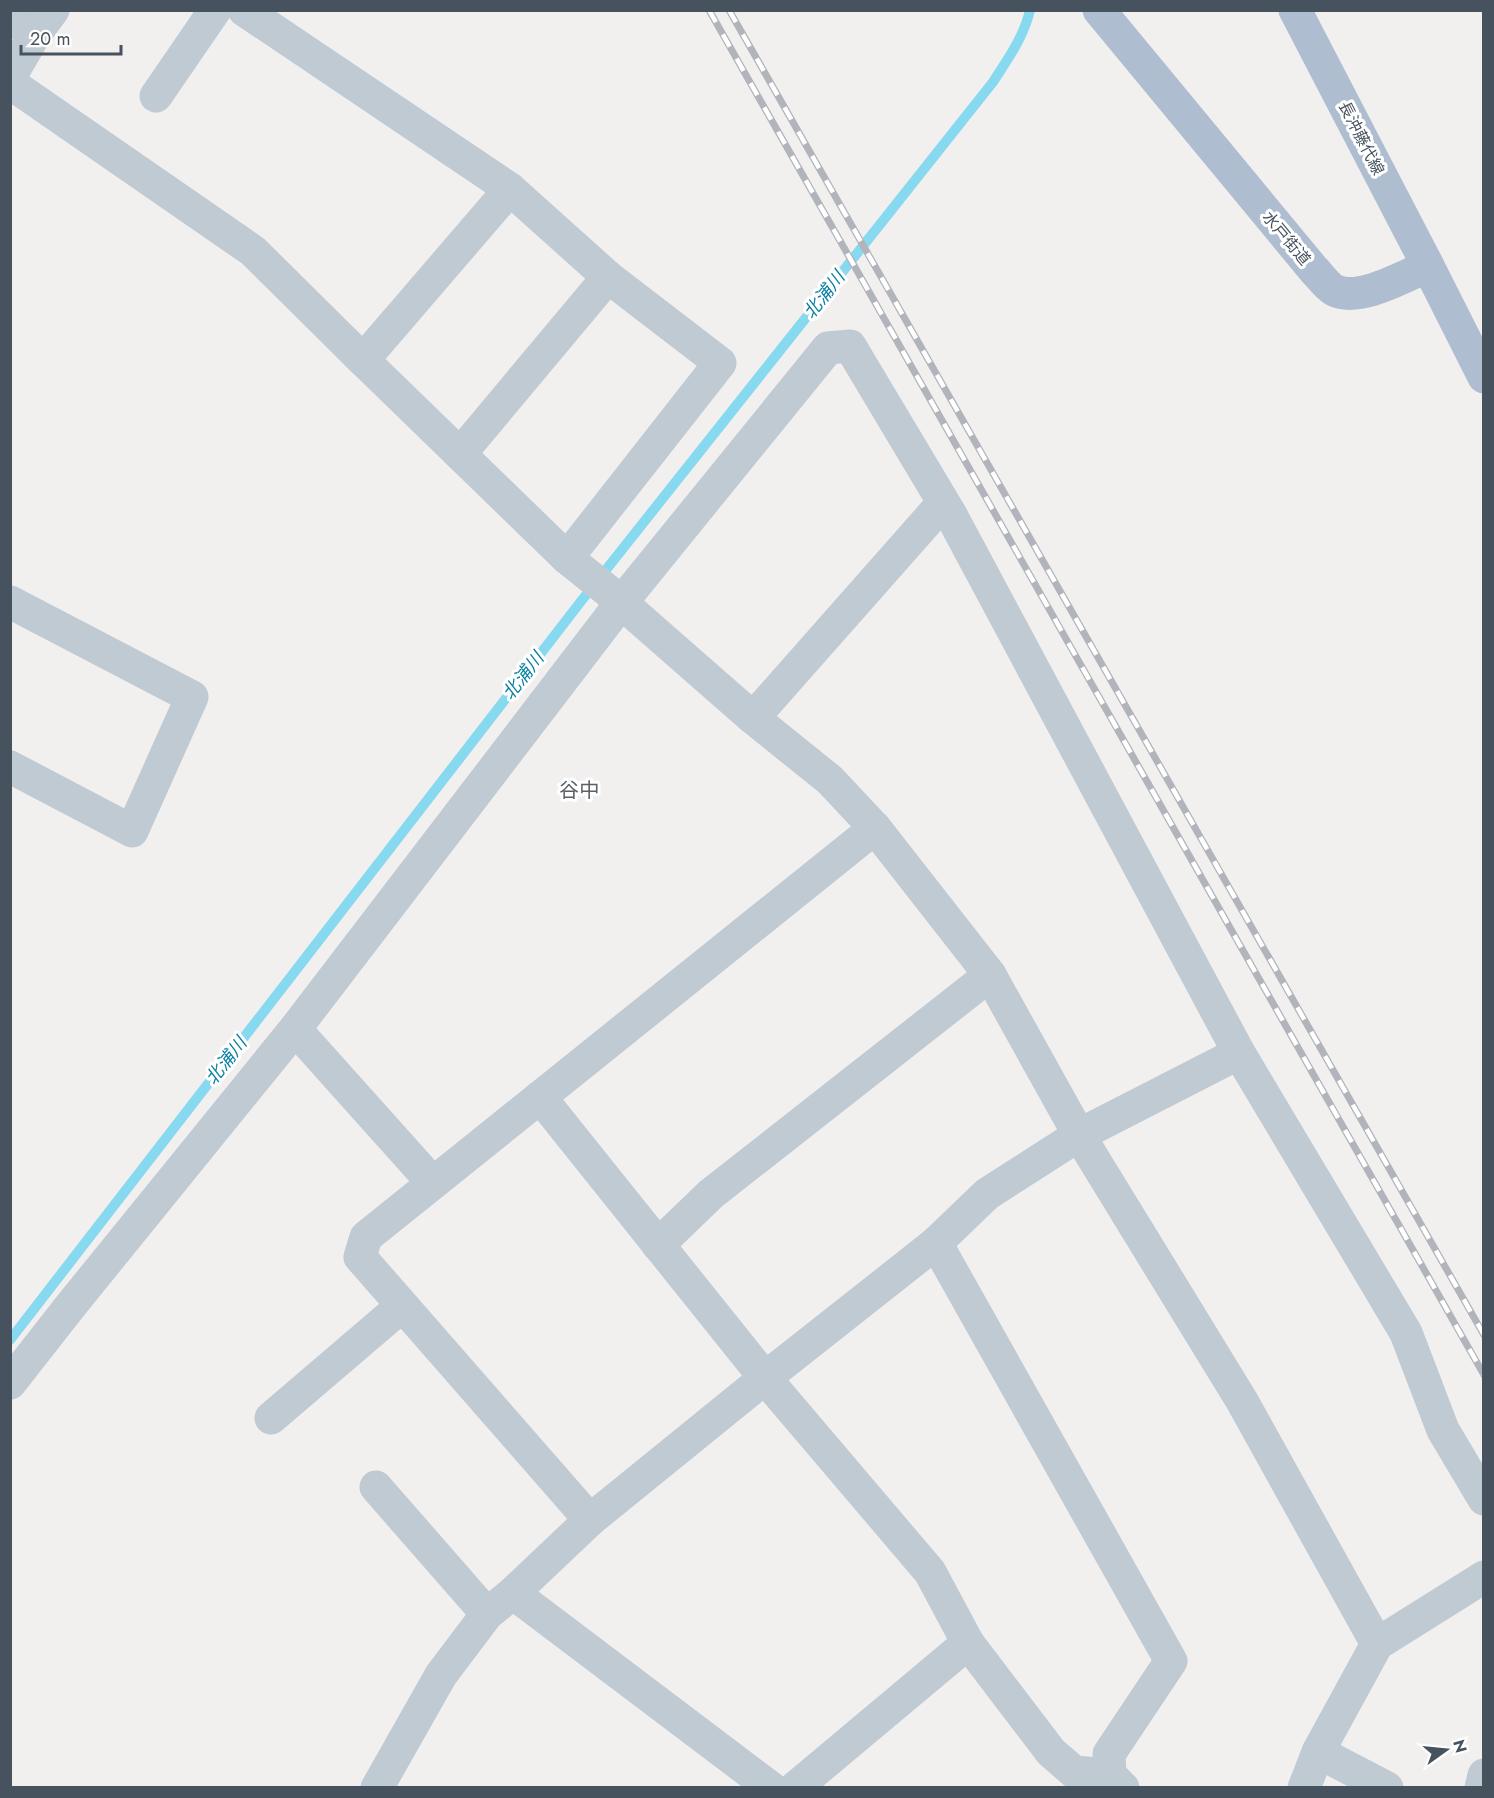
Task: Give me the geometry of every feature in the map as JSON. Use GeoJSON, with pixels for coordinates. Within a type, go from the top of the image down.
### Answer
{"type":"FeatureCollection","features":[{"type":"Feature","properties":{"kind":"main road","name":"水戸街道"},"geometry":{"type":"LineString","coordinates":[[1099,10],[1314,270],[1334,290],[1350,294],[1370,291],[1428,266]]}},
{"type":"Feature","properties":{"kind":"main road","name":"長沖藤代線"},"geometry":{"type":"LineString","coordinates":[[1295,10],[1428,266]]}},
{"type":"Feature","properties":{"kind":"main road"},"geometry":{"type":"LineString","coordinates":[[1428,266],[1484,377]]}},
{"type":"Feature","properties":{"kind":"street"},"geometry":{"type":"LineString","coordinates":[[156,96],[215,10]]}},
{"type":"Feature","properties":{"kind":"street"},"geometry":{"type":"LineString","coordinates":[[10,1383],[295,1029],[596,582],[720,363],[608,277],[510,189],[244,10]]}},
{"type":"Feature","properties":{"kind":"street"},"geometry":{"type":"LineString","coordinates":[[10,77],[33,21]]}},
{"type":"Feature","properties":{"kind":"street"},"geometry":{"type":"LineString","coordinates":[[10,83],[254,250],[363,360],[596,582],[753,718],[830,780],[875,828],[990,975],[1079,1135],[1242,1401],[1377,1644]]}},
{"type":"Feature","properties":{"kind":"street"},"geometry":{"type":"LineString","coordinates":[[363,360],[510,189]]}},
{"type":"Feature","properties":{"kind":"street"},"geometry":{"type":"LineString","coordinates":[[460,454],[608,277]]}},
{"type":"Feature","properties":{"kind":"street"},"geometry":{"type":"LineString","coordinates":[[596,582],[828,348],[850,346],[944,503],[1239,1053],[1406,1334],[1443,1430],[1484,1499]]}},
{"type":"Feature","properties":{"kind":"street"},"geometry":{"type":"LineString","coordinates":[[753,718],[944,503]]}},
{"type":"Feature","properties":{"kind":"street"},"geometry":{"type":"LineString","coordinates":[[10,602],[192,697],[132,831],[10,767]]}},
{"type":"Feature","properties":{"kind":"street"},"geometry":{"type":"LineString","coordinates":[[590,1520],[360,1257],[366,1237],[875,828]]}},
{"type":"Feature","properties":{"kind":"street"},"geometry":{"type":"LineString","coordinates":[[658,1245],[711,1194],[990,975]]}},
{"type":"Feature","properties":{"kind":"street"},"geometry":{"type":"LineString","coordinates":[[295,1029],[433,1183]]}},
{"type":"Feature","properties":{"kind":"street"},"geometry":{"type":"LineString","coordinates":[[377,1788],[441,1675],[487,1614],[513,1593],[590,1520],[936,1243],[987,1194],[1079,1135],[1239,1053]]}},
{"type":"Feature","properties":{"kind":"street"},"geometry":{"type":"LineString","coordinates":[[540,1097],[765,1378],[930,1572],[968,1643],[1051,1752],[1074,1772],[1117,1781]]}},
{"type":"Feature","properties":{"kind":"street"},"geometry":{"type":"LineString","coordinates":[[936,1243],[1171,1661],[1108,1754],[1117,1781]]}},
{"type":"Feature","properties":{"kind":"street"},"geometry":{"type":"LineString","coordinates":[[271,1418],[402,1306]]}},
{"type":"Feature","properties":{"kind":"street"},"geometry":{"type":"LineString","coordinates":[[376,1487],[487,1614]]}},
{"type":"Feature","properties":{"kind":"street"},"geometry":{"type":"LineString","coordinates":[[1304,1788],[1318,1752],[1377,1644],[1484,1577]]}},
{"type":"Feature","properties":{"kind":"street"},"geometry":{"type":"LineString","coordinates":[[513,1593],[771,1788]]}},
{"type":"Feature","properties":{"kind":"street"},"geometry":{"type":"LineString","coordinates":[[795,1788],[968,1643]]}},
{"type":"Feature","properties":{"kind":"street"},"geometry":{"type":"LineString","coordinates":[[1318,1752],[1387,1788]]}},
{"type":"Feature","properties":{"kind":"street"},"geometry":{"type":"LineString","coordinates":[[1481,1788],[1484,1775]]}},
{"type":"Feature","properties":{"kind":"waterway","name":"北浦川"},"geometry":{"type":"LineString","coordinates":[[10,1340],[582,600],[993,82],[1019,39],[1030,10]]}},
{"type":"Feature","properties":{"kind":"railway"},"geometry":{"type":"LineString","coordinates":[[709,10],[1484,1375]]}},
{"type":"Feature","properties":{"kind":"railway"},"geometry":{"type":"LineString","coordinates":[[729,10],[1484,1335]]}},
{"type":"Feature","properties":{"kind":"district","name":"谷中"},"geometry":{"type":"Point","coordinates":[579,790]}}]}
